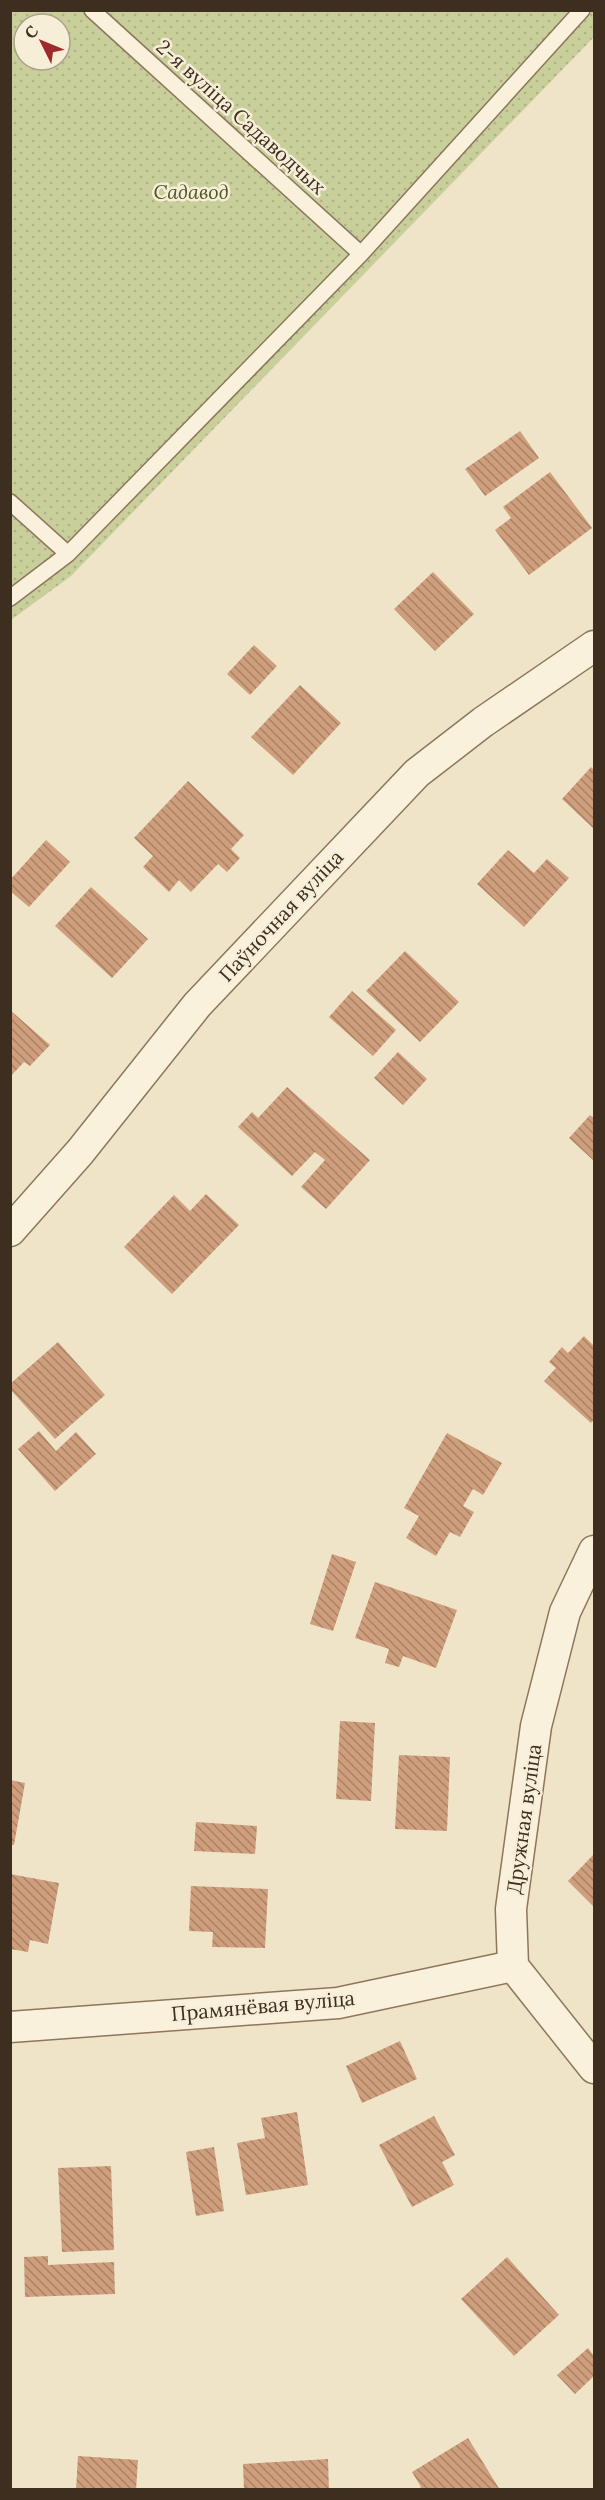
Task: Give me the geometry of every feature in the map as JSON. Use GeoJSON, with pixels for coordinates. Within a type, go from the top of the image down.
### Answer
{"type":"FeatureCollection","features":[{"type":"Feature","properties":{"kind":"street","name":"Паўночная вуліца"},"geometry":{"type":"LineString","coordinates":[[10,1231],[80,1152],[197,1005],[417,773],[483,722],[594,646]]}},
{"type":"Feature","properties":{"kind":"street","name":"Дружная вуліца"},"geometry":{"type":"LineString","coordinates":[[513,1966],[512,1909],[536,1726],[565,1612],[594,1551]]}},
{"type":"Feature","properties":{"kind":"street","name":"Прамянёвая вуліца"},"geometry":{"type":"LineString","coordinates":[[10,2027],[338,2003],[513,1966]]}},
{"type":"Feature","properties":{"kind":"street"},"geometry":{"type":"LineString","coordinates":[[513,1966],[594,2068]]}},
{"type":"Feature","properties":{"kind":"lane","name":"2-я вуліца Садаводчых"},"geometry":{"type":"LineString","coordinates":[[92,10],[361,255]]}},
{"type":"Feature","properties":{"kind":"lane"},"geometry":{"type":"LineString","coordinates":[[10,598],[69,555],[361,255],[582,10]]}},
{"type":"Feature","properties":{"kind":"lane"},"geometry":{"type":"LineString","coordinates":[[10,502],[69,555]]}},
{"type":"Feature","properties":{"kind":"green space","name":"Садавод"},"geometry":{"type":"Polygon","coordinates":[[[11,11],[594,11],[594,37],[71,576],[11,620],[11,11]]]}},
{"type":"Feature","properties":{"kind":"building"},"geometry":{"type":"Polygon","coordinates":[[[520,431],[539,458],[485,496],[465,469],[520,431]]]}},
{"type":"Feature","properties":{"kind":"building"},"geometry":{"type":"Polygon","coordinates":[[[550,472],[592,528],[529,575],[495,530],[511,518],[503,507],[550,472]]]}},
{"type":"Feature","properties":{"kind":"building"},"geometry":{"type":"Polygon","coordinates":[[[433,572],[474,614],[435,651],[394,609],[433,572]]]}},
{"type":"Feature","properties":{"kind":"building"},"geometry":{"type":"Polygon","coordinates":[[[254,645],[277,666],[250,695],[227,674],[254,645]]]}},
{"type":"Feature","properties":{"kind":"building"},"geometry":{"type":"Polygon","coordinates":[[[300,685],[341,723],[293,775],[251,737],[300,685]]]}},
{"type":"Feature","properties":{"kind":"building"},"geometry":{"type":"Polygon","coordinates":[[[591,767],[594,770],[594,829],[562,799],[591,767]]]}},
{"type":"Feature","properties":{"kind":"building"},"geometry":{"type":"Polygon","coordinates":[[[188,781],[244,835],[231,849],[240,858],[227,872],[218,864],[191,892],[179,880],[169,892],[143,867],[153,856],[134,838],[188,781]]]}},
{"type":"Feature","properties":{"kind":"building"},"geometry":{"type":"Polygon","coordinates":[[[46,840],[70,862],[29,907],[10,891],[10,880],[46,840]]]}},
{"type":"Feature","properties":{"kind":"building"},"geometry":{"type":"Polygon","coordinates":[[[508,850],[534,873],[547,859],[569,878],[524,927],[477,884],[508,850]]]}},
{"type":"Feature","properties":{"kind":"building"},"geometry":{"type":"Polygon","coordinates":[[[91,887],[148,939],[112,978],[55,926],[91,887]]]}},
{"type":"Feature","properties":{"kind":"building"},"geometry":{"type":"Polygon","coordinates":[[[405,951],[459,1002],[420,1042],[366,991],[405,951]]]}},
{"type":"Feature","properties":{"kind":"building"},"geometry":{"type":"Polygon","coordinates":[[[352,991],[396,1030],[373,1056],[329,1017],[352,991]]]}},
{"type":"Feature","properties":{"kind":"building"},"geometry":{"type":"Polygon","coordinates":[[[10,1010],[50,1045],[30,1066],[24,1062],[10,1077],[10,1010]]]}},
{"type":"Feature","properties":{"kind":"building"},"geometry":{"type":"Polygon","coordinates":[[[398,1052],[427,1079],[403,1105],[374,1078],[398,1052]]]}},
{"type":"Feature","properties":{"kind":"building"},"geometry":{"type":"Polygon","coordinates":[[[287,1087],[370,1160],[326,1209],[301,1187],[325,1160],[315,1152],[292,1176],[238,1127],[252,1112],[258,1118],[287,1087]]]}},
{"type":"Feature","properties":{"kind":"building"},"geometry":{"type":"Polygon","coordinates":[[[590,1115],[594,1118],[594,1161],[569,1138],[590,1115]]]}},
{"type":"Feature","properties":{"kind":"building"},"geometry":{"type":"Polygon","coordinates":[[[206,1194],[239,1225],[172,1294],[124,1247],[174,1195],[190,1211],[206,1194]]]}},
{"type":"Feature","properties":{"kind":"building"},"geometry":{"type":"Polygon","coordinates":[[[584,1336],[594,1346],[594,1419],[591,1423],[544,1381],[556,1368],[549,1362],[562,1347],[568,1353],[584,1336]]]}},
{"type":"Feature","properties":{"kind":"building"},"geometry":{"type":"Polygon","coordinates":[[[58,1342],[105,1395],[55,1439],[10,1389],[10,1384],[58,1342]]]}},
{"type":"Feature","properties":{"kind":"building"},"geometry":{"type":"Polygon","coordinates":[[[39,1431],[56,1451],[76,1432],[96,1454],[55,1491],[18,1449],[39,1431]]]}},
{"type":"Feature","properties":{"kind":"building"},"geometry":{"type":"Polygon","coordinates":[[[447,1433],[502,1463],[483,1495],[473,1489],[463,1506],[474,1512],[460,1537],[450,1532],[436,1556],[406,1538],[419,1516],[404,1508],[447,1433]]]}},
{"type":"Feature","properties":{"kind":"building"},"geometry":{"type":"Polygon","coordinates":[[[332,1554],[356,1562],[333,1631],[310,1624],[332,1554]]]}},
{"type":"Feature","properties":{"kind":"building"},"geometry":{"type":"Polygon","coordinates":[[[375,1582],[457,1610],[436,1668],[403,1656],[399,1667],[385,1663],[389,1649],[355,1638],[375,1582]]]}},
{"type":"Feature","properties":{"kind":"building"},"geometry":{"type":"Polygon","coordinates":[[[340,1721],[375,1723],[371,1801],[336,1799],[340,1721]]]}},
{"type":"Feature","properties":{"kind":"building"},"geometry":{"type":"Polygon","coordinates":[[[399,1755],[450,1757],[447,1831],[395,1829],[399,1755]]]}},
{"type":"Feature","properties":{"kind":"building"},"geometry":{"type":"Polygon","coordinates":[[[10,1780],[25,1783],[14,1845],[10,1845],[10,1780]]]}},
{"type":"Feature","properties":{"kind":"building"},"geometry":{"type":"Polygon","coordinates":[[[196,1822],[257,1826],[255,1854],[194,1851],[196,1822]]]}},
{"type":"Feature","properties":{"kind":"building"},"geometry":{"type":"Polygon","coordinates":[[[594,1854],[594,1907],[568,1881],[594,1854]]]}},
{"type":"Feature","properties":{"kind":"building"},"geometry":{"type":"Polygon","coordinates":[[[10,1874],[59,1883],[48,1944],[30,1940],[28,1952],[10,1949],[10,1874]]]}},
{"type":"Feature","properties":{"kind":"building"},"geometry":{"type":"Polygon","coordinates":[[[191,1886],[268,1889],[265,1948],[212,1947],[213,1932],[189,1931],[191,1886]]]}},
{"type":"Feature","properties":{"kind":"building"},"geometry":{"type":"Polygon","coordinates":[[[400,2041],[417,2079],[362,2103],[346,2066],[400,2041]]]}},
{"type":"Feature","properties":{"kind":"building"},"geometry":{"type":"Polygon","coordinates":[[[297,2112],[308,2185],[246,2195],[237,2143],[265,2138],[261,2118],[297,2112]]]}},
{"type":"Feature","properties":{"kind":"building"},"geometry":{"type":"Polygon","coordinates":[[[434,2116],[455,2155],[442,2162],[454,2185],[412,2207],[379,2145],[434,2116]]]}},
{"type":"Feature","properties":{"kind":"building"},"geometry":{"type":"Polygon","coordinates":[[[214,2147],[224,2211],[196,2216],[186,2152],[214,2147]]]}},
{"type":"Feature","properties":{"kind":"building"},"geometry":{"type":"Polygon","coordinates":[[[111,2166],[114,2250],[62,2252],[58,2168],[111,2166]]]}},
{"type":"Feature","properties":{"kind":"building"},"geometry":{"type":"Polygon","coordinates":[[[48,2256],[48,2265],[114,2262],[115,2294],[25,2297],[24,2257],[48,2256]]]}},
{"type":"Feature","properties":{"kind":"building"},"geometry":{"type":"Polygon","coordinates":[[[507,2257],[559,2315],[514,2356],[461,2299],[507,2257]]]}},
{"type":"Feature","properties":{"kind":"building"},"geometry":{"type":"Polygon","coordinates":[[[588,2348],[594,2356],[594,2376],[575,2394],[557,2375],[588,2348]]]}},
{"type":"Feature","properties":{"kind":"building"},"geometry":{"type":"Polygon","coordinates":[[[468,2438],[500,2490],[417,2490],[421,2487],[412,2472],[468,2438]]]}},
{"type":"Feature","properties":{"kind":"building"},"geometry":{"type":"Polygon","coordinates":[[[78,2456],[138,2460],[136,2490],[76,2490],[78,2456]]]}},
{"type":"Feature","properties":{"kind":"building"},"geometry":{"type":"Polygon","coordinates":[[[328,2459],[329,2490],[244,2490],[243,2464],[328,2459]]]}}]}
